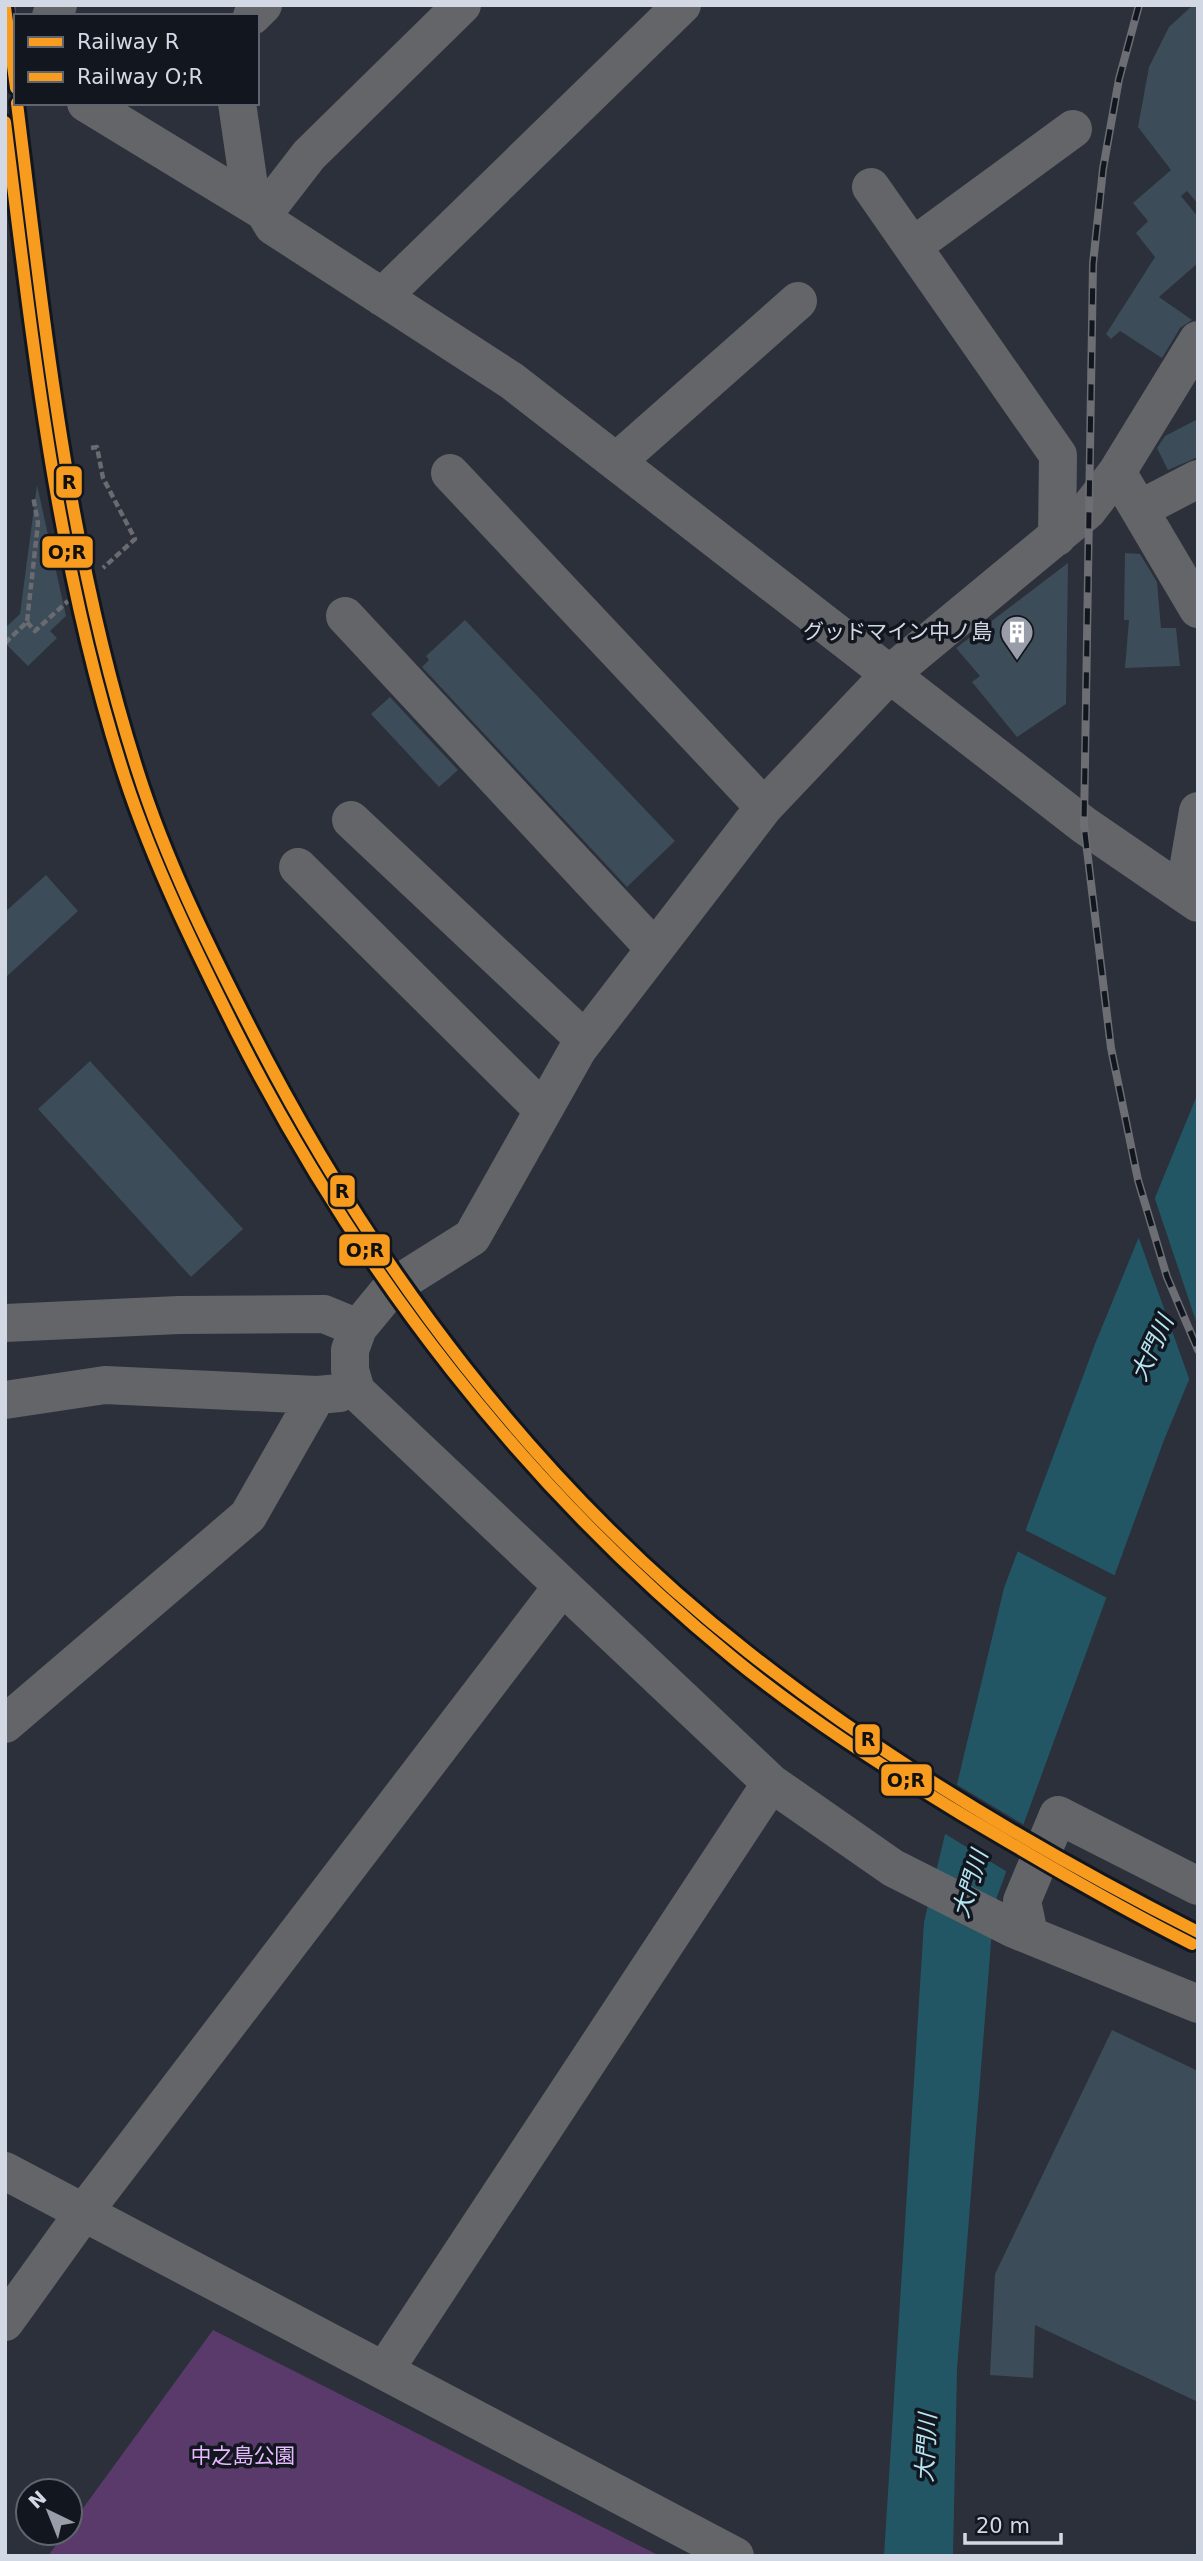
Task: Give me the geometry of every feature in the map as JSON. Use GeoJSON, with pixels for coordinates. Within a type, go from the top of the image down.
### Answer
{"type":"FeatureCollection","features":[{"type":"Feature","properties":{"kind":"street"},"geometry":{"type":"LineString","coordinates":[[265,212],[309,155],[461,5]]}},
{"type":"Feature","properties":{"kind":"street"},"geometry":{"type":"LineString","coordinates":[[382,297],[682,5]]}},
{"type":"Feature","properties":{"kind":"street"},"geometry":{"type":"LineString","coordinates":[[89,105],[265,212]]}},
{"type":"Feature","properties":{"kind":"street"},"geometry":{"type":"LineString","coordinates":[[237,105],[249,186],[273,226],[512,381],[1084,825],[1191,898],[1198,811]]}},
{"type":"Feature","properties":{"kind":"street"},"geometry":{"type":"LineString","coordinates":[[913,246],[1073,129]]}},
{"type":"Feature","properties":{"kind":"street"},"geometry":{"type":"LineString","coordinates":[[871,187],[1058,455],[1057,537]]}},
{"type":"Feature","properties":{"kind":"street"},"geometry":{"type":"LineString","coordinates":[[616,462],[798,301]]}},
{"type":"Feature","properties":{"kind":"street"},"geometry":{"type":"LineString","coordinates":[[1198,340],[1117,472],[1088,510],[890,674],[764,807],[585,1040],[472,1237],[391,1288],[358,1328],[350,1350],[350,1370],[356,1391],[561,1588],[771,1783],[894,1868],[1022,1931],[1198,2004]]}},
{"type":"Feature","properties":{"kind":"street"},"geometry":{"type":"LineString","coordinates":[[1117,472],[1198,609]]}},
{"type":"Feature","properties":{"kind":"street"},"geometry":{"type":"LineString","coordinates":[[450,473],[764,807]]}},
{"type":"Feature","properties":{"kind":"street"},"geometry":{"type":"LineString","coordinates":[[1140,509],[1198,479]]}},
{"type":"Feature","properties":{"kind":"street"},"geometry":{"type":"LineString","coordinates":[[345,616],[655,949]]}},
{"type":"Feature","properties":{"kind":"street"},"geometry":{"type":"LineString","coordinates":[[351,820],[585,1040]]}},
{"type":"Feature","properties":{"kind":"street"},"geometry":{"type":"LineString","coordinates":[[298,867],[543,1110]]}},
{"type":"Feature","properties":{"kind":"street"},"geometry":{"type":"LineString","coordinates":[[5,1323],[179,1315],[324,1314],[358,1328]]}},
{"type":"Feature","properties":{"kind":"street"},"geometry":{"type":"LineString","coordinates":[[13,1406],[105,1385],[317,1395],[356,1391]]}},
{"type":"Feature","properties":{"kind":"street"},"geometry":{"type":"LineString","coordinates":[[5,1724],[248,1516],[317,1395]]}},
{"type":"Feature","properties":{"kind":"street"},"geometry":{"type":"LineString","coordinates":[[5,2322],[84,2212],[561,1588]]}},
{"type":"Feature","properties":{"kind":"street"},"geometry":{"type":"LineString","coordinates":[[384,2371],[771,1783]]}},
{"type":"Feature","properties":{"kind":"street"},"geometry":{"type":"LineString","coordinates":[[1022,1931],[1023,1901],[1058,1815],[1198,1886]]}},
{"type":"Feature","properties":{"kind":"street"},"geometry":{"type":"LineString","coordinates":[[5,2171],[735,2556]]}},
{"type":"Feature","properties":{"kind":"path"},"geometry":{"type":"LineString","coordinates":[[91,448],[97,447],[103,478],[135,539],[103,568]]}},
{"type":"Feature","properties":{"kind":"path"},"geometry":{"type":"LineString","coordinates":[[5,643],[27,622],[38,523],[33,496]]}},
{"type":"Feature","properties":{"kind":"path"},"geometry":{"type":"LineString","coordinates":[[27,622],[35,631],[68,601]]}},
{"type":"Feature","properties":{"kind":"green space","name":"中之島公園"},"geometry":{"type":"Polygon","coordinates":[[[213,2330],[660,2556],[48,2556],[55,2547],[84,2547],[84,2507],[213,2330]]]}},
{"type":"Feature","properties":{"kind":"water","name":"大門川"},"geometry":{"type":"Polygon","coordinates":[[[1198,1093],[1198,1358],[1164,1440],[994,1905],[957,2369],[953,2556],[884,2556],[924,1922],[1004,1588],[1095,1344],[1198,1093]]]}},
{"type":"Feature","properties":{"kind":"pier"},"geometry":{"type":"Polygon","coordinates":[[[1153,1193],[1198,1327],[1198,1367],[1191,1384],[1137,1233],[1153,1193]]]}},
{"type":"Feature","properties":{"kind":"pier"},"geometry":{"type":"Polygon","coordinates":[[[1023,1529],[1118,1577],[1109,1599],[1015,1550],[1023,1529]]]}},
{"type":"Feature","properties":{"kind":"pier"},"geometry":{"type":"Polygon","coordinates":[[[954,1783],[1026,1826],[1009,1873],[942,1832],[954,1783]]]}},
{"type":"Feature","properties":{"kind":"building"},"geometry":{"type":"Polygon","coordinates":[[[1193,5],[1198,5],[1198,204],[1187,191],[1181,196],[1198,217],[1198,263],[1159,297],[1192,320],[1180,328],[1162,358],[1120,331],[1111,339],[1106,334],[1155,257],[1136,233],[1148,221],[1133,203],[1171,170],[1138,127],[1149,67],[1169,27],[1193,5]]]}},
{"type":"Feature","properties":{"kind":"building"},"geometry":{"type":"Polygon","coordinates":[[[1198,419],[1198,457],[1168,470],[1157,448],[1165,436],[1198,419]]]}},
{"type":"Feature","properties":{"kind":"building"},"geometry":{"type":"Polygon","coordinates":[[[37,485],[66,616],[50,631],[57,638],[28,666],[5,643],[5,628],[20,614],[37,485]]]}},
{"type":"Feature","properties":{"kind":"building"},"geometry":{"type":"Polygon","coordinates":[[[1125,553],[1140,554],[1157,582],[1161,628],[1176,628],[1180,666],[1125,668],[1129,620],[1124,620],[1125,553]]]}},
{"type":"Feature","properties":{"kind":"building","name":"グッドマイン中ノ島"},"geometry":{"type":"Polygon","coordinates":[[[1068,563],[1066,704],[1017,737],[972,682],[980,676],[956,648],[1068,563]]]}},
{"type":"Feature","properties":{"kind":"building"},"geometry":{"type":"Polygon","coordinates":[[[465,620],[675,841],[627,887],[422,667],[429,660],[426,656],[465,620]]]}},
{"type":"Feature","properties":{"kind":"building"},"geometry":{"type":"Polygon","coordinates":[[[390,697],[458,770],[439,787],[371,714],[390,697]]]}},
{"type":"Feature","properties":{"kind":"building"},"geometry":{"type":"Polygon","coordinates":[[[46,875],[78,911],[5,978],[5,912],[46,875]]]}},
{"type":"Feature","properties":{"kind":"building"},"geometry":{"type":"Polygon","coordinates":[[[90,1061],[243,1229],[191,1277],[38,1109],[90,1061]]]}},
{"type":"Feature","properties":{"kind":"building"},"geometry":{"type":"Polygon","coordinates":[[[1112,2030],[1198,2071],[1198,2402],[1035,2325],[1033,2378],[990,2375],[995,2274],[1112,2030]]]}},
{"type":"Feature","properties":{"kind":"tunnel"},"geometry":{"type":"LineString","coordinates":[[5,20],[14,20]]}},
{"type":"Feature","properties":{"kind":"railway"},"geometry":{"type":"LineString","coordinates":[[1139,5],[1119,79],[1103,169],[1093,264],[1084,825],[1111,1048],[1138,1180],[1167,1277],[1198,1350]]}},
{"type":"Feature","properties":{"kind":"rail line","name":"R"},"geometry":{"type":"LineString","coordinates":[[5,7],[14,73]]}},
{"type":"Feature","properties":{"kind":"rail line","name":"R"},"geometry":{"type":"LineString","coordinates":[[17,105],[49,356],[76,524],[114,690],[138,772],[174,869],[218,963],[296,1114],[348,1200],[404,1285],[464,1366],[529,1444],[598,1518],[671,1587],[748,1652],[801,1692],[910,1767],[1023,1837],[1198,1932]]}},
{"type":"Feature","properties":{"kind":"rail line","name":"O;R"},"geometry":{"type":"LineString","coordinates":[[5,122],[37,371],[64,536],[101,698],[125,778],[162,875],[236,1031],[284,1120],[336,1207],[392,1290],[452,1371],[516,1448],[584,1522],[657,1592],[733,1658],[816,1721],[931,1796],[1075,1881],[1192,1944]]}},
{"type":"Feature","properties":{"kind":"place","name":"グッドマイン中ノ島"},"geometry":{"type":"Point","coordinates":[1017,662]}}]}
